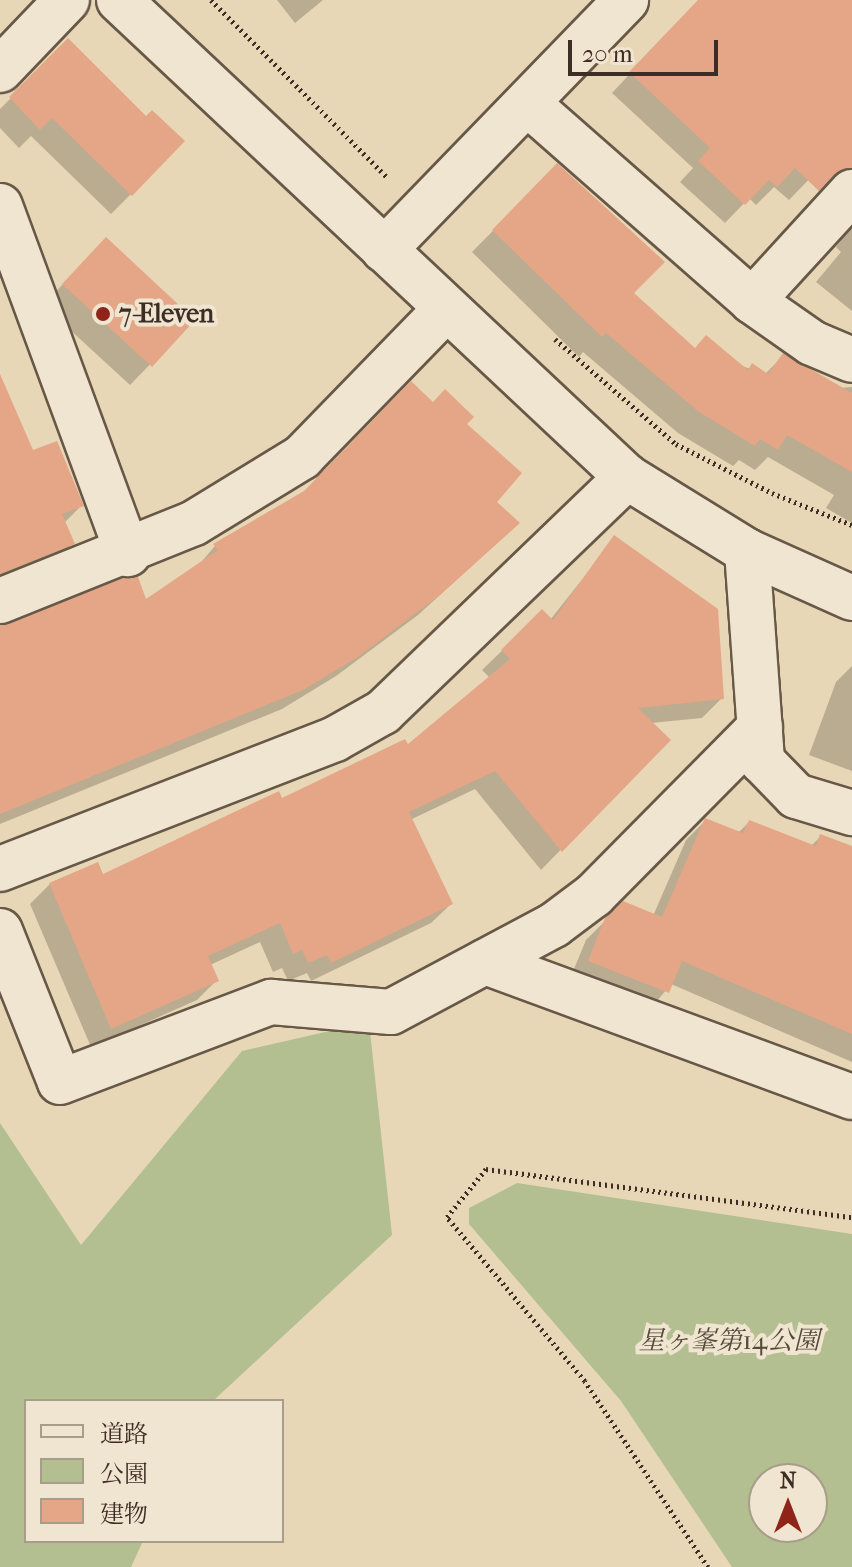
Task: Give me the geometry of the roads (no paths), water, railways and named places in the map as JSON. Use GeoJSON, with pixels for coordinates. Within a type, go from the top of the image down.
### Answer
{"type":"FeatureCollection","features":[{"type":"Feature","properties":{"kind":"street"},"geometry":{"type":"LineString","coordinates":[[0,70],[67,0]]}},
{"type":"Feature","properties":{"kind":"street"},"geometry":{"type":"LineString","coordinates":[[119,0],[627,477],[747,551],[852,598]]}},
{"type":"Feature","properties":{"kind":"street"},"geometry":{"type":"LineString","coordinates":[[384,250],[626,0]]}},
{"type":"Feature","properties":{"kind":"street"},"geometry":{"type":"LineString","coordinates":[[527,103],[752,301],[812,343],[852,360]]}},
{"type":"Feature","properties":{"kind":"street"},"geometry":{"type":"LineString","coordinates":[[752,301],[852,192]]}},
{"type":"Feature","properties":{"kind":"street"},"geometry":{"type":"LineString","coordinates":[[0,206],[128,554]]}},
{"type":"Feature","properties":{"kind":"street"},"geometry":{"type":"LineString","coordinates":[[0,601],[128,554],[194,523],[302,457],[446,309]]}},
{"type":"Feature","properties":{"kind":"street"},"geometry":{"type":"LineString","coordinates":[[0,869],[335,739],[383,712],[627,477]]}},
{"type":"Feature","properties":{"kind":"street"},"geometry":{"type":"LineString","coordinates":[[747,551],[762,761],[796,796],[852,813]]}},
{"type":"Feature","properties":{"kind":"street"},"geometry":{"type":"LineString","coordinates":[[0,931],[60,1082],[271,1002],[391,1012],[554,925],[594,895],[760,727]]}},
{"type":"Feature","properties":{"kind":"street"},"geometry":{"type":"LineString","coordinates":[[485,962],[852,1097]]}},
{"type":"Feature","properties":{"kind":"place","name":"7-Eleven"},"geometry":{"type":"Point","coordinates":[103,314]}},
{"type":"Feature","properties":{"kind":"park label","name":"星ヶ峯第14公園"},"geometry":{"type":"Point","coordinates":[729,1341]}}]}
